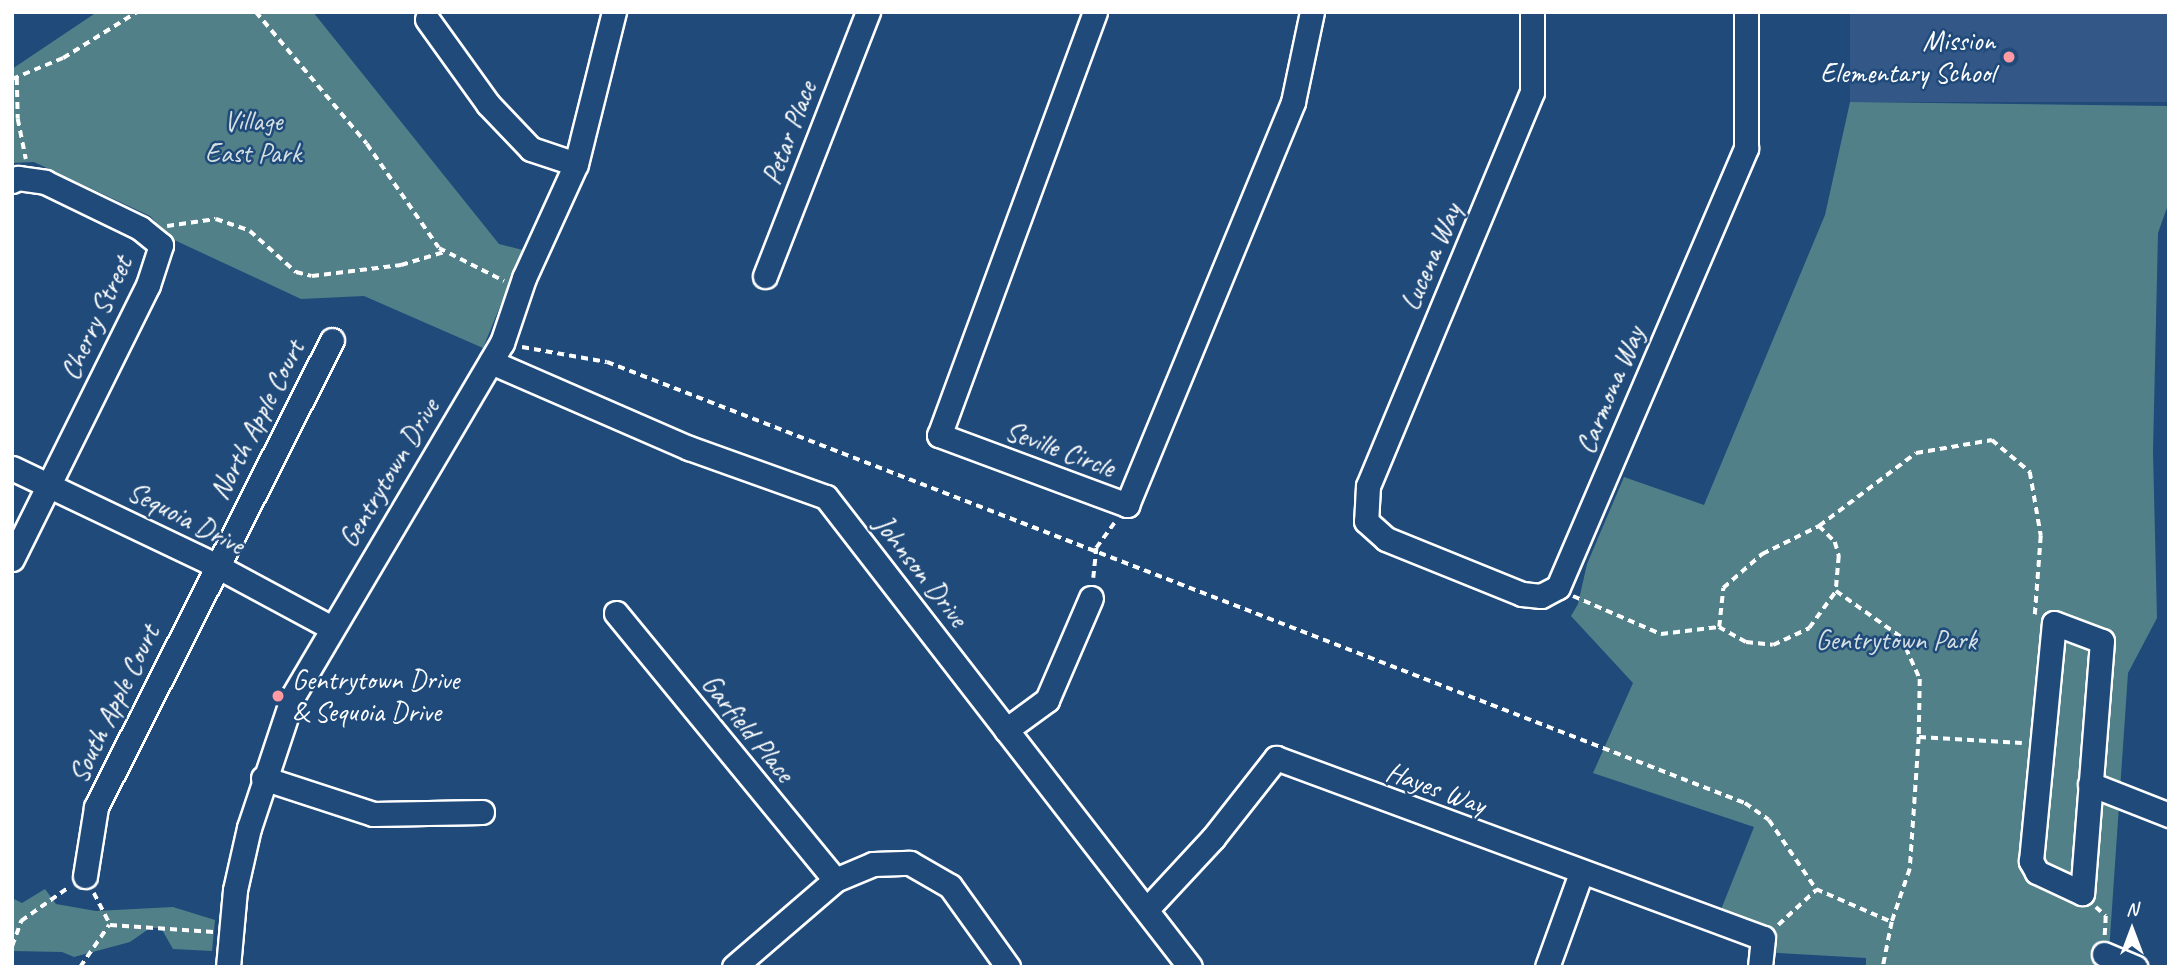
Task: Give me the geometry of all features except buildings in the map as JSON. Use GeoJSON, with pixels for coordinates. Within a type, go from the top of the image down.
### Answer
{"type":"FeatureCollection","features":[{"type":"Feature","properties":{"kind":"street","name":"Gentrytown Drive"},"geometry":{"type":"LineString","coordinates":[[228,967],[235,890],[263,778],[293,696],[330,627],[496,352],[576,164],[614,12]]}},
{"type":"Feature","properties":{"kind":"street","name":"Petar Place"},"geometry":{"type":"LineString","coordinates":[[765,276],[868,12]]}},
{"type":"Feature","properties":{"kind":"street","name":"Seville Circle"},"geometry":{"type":"LineString","coordinates":[[1095,12],[939,435],[1127,505],[1293,102],[1312,12]]}},
{"type":"Feature","properties":{"kind":"street","name":"Lucena Way"},"geometry":{"type":"LineString","coordinates":[[1532,12],[1532,92],[1368,486],[1366,521],[1386,539],[1522,594],[1541,596],[1558,587]]}},
{"type":"Feature","properties":{"kind":"street","name":"Carmona Way"},"geometry":{"type":"LineString","coordinates":[[1558,587],[1746,148],[1746,12]]}},
{"type":"Feature","properties":{"kind":"street"},"geometry":{"type":"LineString","coordinates":[[427,19],[488,104],[531,149],[576,164]]}},
{"type":"Feature","properties":{"kind":"street","name":"Cherry Street"},"geometry":{"type":"LineString","coordinates":[[12,559],[148,285],[160,245],[142,230],[45,182],[20,179]]}},
{"type":"Feature","properties":{"kind":"street","name":"North Apple Court"},"geometry":{"type":"LineString","coordinates":[[215,565],[332,340]]}},
{"type":"Feature","properties":{"kind":"street","name":"Johnson Drive"},"geometry":{"type":"LineString","coordinates":[[496,352],[688,448],[826,497],[1148,908],[1190,967]]}},
{"type":"Feature","properties":{"kind":"street","name":"Sequoia Drive"},"geometry":{"type":"LineString","coordinates":[[12,468],[215,565],[330,627]]}},
{"type":"Feature","properties":{"kind":"street","name":"South Apple Court"},"geometry":{"type":"LineString","coordinates":[[85,876],[96,807],[215,565]]}},
{"type":"Feature","properties":{"kind":"street"},"geometry":{"type":"LineString","coordinates":[[1006,730],[1047,699],[1091,598]]}},
{"type":"Feature","properties":{"kind":"street","name":"Garfield Place"},"geometry":{"type":"LineString","coordinates":[[616,613],[835,880]]}},
{"type":"Feature","properties":{"kind":"street"},"geometry":{"type":"LineString","coordinates":[[2054,623],[2102,641],[2090,784],[2081,893],[2038,872],[2031,861],[2031,740],[2054,623]]}},
{"type":"Feature","properties":{"kind":"street","name":"Hayes Way"},"geometry":{"type":"LineString","coordinates":[[1148,908],[1213,838],[1276,758],[1581,873],[1763,937]]}},
{"type":"Feature","properties":{"kind":"street"},"geometry":{"type":"LineString","coordinates":[[263,778],[373,814],[482,812]]}},
{"type":"Feature","properties":{"kind":"street"},"geometry":{"type":"LineString","coordinates":[[2090,784],[2169,815]]}},
{"type":"Feature","properties":{"kind":"street"},"geometry":{"type":"LineString","coordinates":[[734,967],[835,880],[873,864],[910,863],[950,886],[1007,967]]}},
{"type":"Feature","properties":{"kind":"street"},"geometry":{"type":"LineString","coordinates":[[1547,967],[1581,873]]}},
{"type":"Feature","properties":{"kind":"street"},"geometry":{"type":"LineString","coordinates":[[1760,967],[1763,937]]}},
{"type":"Feature","properties":{"kind":"street"},"geometry":{"type":"LineString","coordinates":[[2104,954],[2135,967]]}},
{"type":"Feature","properties":{"kind":"path"},"geometry":{"type":"LineString","coordinates":[[20,179],[15,78],[100,38],[137,12]]}},
{"type":"Feature","properties":{"kind":"path"},"geometry":{"type":"LineString","coordinates":[[256,12],[367,144],[444,252],[521,288]]}},
{"type":"Feature","properties":{"kind":"path"},"geometry":{"type":"LineString","coordinates":[[142,230],[216,219],[250,230],[296,272],[312,276],[401,265],[444,252]]}},
{"type":"Feature","properties":{"kind":"path"},"geometry":{"type":"LineString","coordinates":[[496,352],[607,362],[1096,548],[1745,803],[1769,820],[1816,889],[1892,922]]}},
{"type":"Feature","properties":{"kind":"path"},"geometry":{"type":"LineString","coordinates":[[1718,627],[1723,588],[1762,554],[1819,526],[1916,453],[1992,440],[2030,472],[2041,536],[2034,629]]}},
{"type":"Feature","properties":{"kind":"path"},"geometry":{"type":"LineString","coordinates":[[1091,598],[1096,548],[1127,505]]}},
{"type":"Feature","properties":{"kind":"path"},"geometry":{"type":"LineString","coordinates":[[1558,587],[1661,634],[1718,627],[1746,642],[1773,645],[1810,628],[1836,591],[1839,556],[1835,542],[1819,526]]}},
{"type":"Feature","properties":{"kind":"path"},"geometry":{"type":"LineString","coordinates":[[1836,591],[1901,637],[1920,680],[1910,869],[1892,922],[1883,967]]}},
{"type":"Feature","properties":{"kind":"path"},"geometry":{"type":"LineString","coordinates":[[1919,737],[2031,740]]}},
{"type":"Feature","properties":{"kind":"path"},"geometry":{"type":"LineString","coordinates":[[12,946],[21,920],[85,876],[110,925]]}},
{"type":"Feature","properties":{"kind":"path"},"geometry":{"type":"LineString","coordinates":[[1763,937],[1816,889]]}},
{"type":"Feature","properties":{"kind":"path"},"geometry":{"type":"LineString","coordinates":[[2081,893],[2106,916],[2104,954]]}},
{"type":"Feature","properties":{"kind":"path"},"geometry":{"type":"LineString","coordinates":[[110,925],[231,933]]}},
{"type":"Feature","properties":{"kind":"path"},"geometry":{"type":"LineString","coordinates":[[80,967],[110,925]]}},
{"type":"Feature","properties":{"kind":"shaded area","name":"Mission Elementary School"},"geometry":{"type":"Polygon","coordinates":[[[1850,12],[2169,12],[2169,102],[1850,102],[1850,12]]]}},
{"type":"Feature","properties":{"kind":"green space","name":"Village East Park"},"geometry":{"type":"Polygon","coordinates":[[[97,12],[313,12],[499,244],[523,250],[483,348],[364,296],[301,299],[170,238],[150,216],[34,162],[12,163],[12,69],[97,12]]]}},
{"type":"Feature","properties":{"kind":"green space","name":"Gentrytown Park"},"geometry":{"type":"Polygon","coordinates":[[[1850,102],[2169,106],[2169,202],[2158,233],[2153,452],[2157,618],[2128,673],[2108,967],[1866,967],[1866,958],[1762,952],[1716,922],[1754,827],[1593,773],[1633,683],[1571,616],[1578,604],[1587,564],[1624,477],[1704,505],[1825,215],[1850,102]]]}},
{"type":"Feature","properties":{"kind":"green space"},"geometry":{"type":"Polygon","coordinates":[[[45,889],[56,904],[96,911],[173,907],[215,920],[212,951],[173,949],[161,928],[150,928],[130,942],[74,957],[62,952],[12,951],[12,898],[22,903],[45,889]]]}},
{"type":"Feature","properties":{"kind":"place","name":"Mission Elementary School"},"geometry":{"type":"Point","coordinates":[2009,57]}},
{"type":"Feature","properties":{"kind":"place","name":"Gentrytown Drive & Sequoia Drive"},"geometry":{"type":"Point","coordinates":[278,696]}}]}
